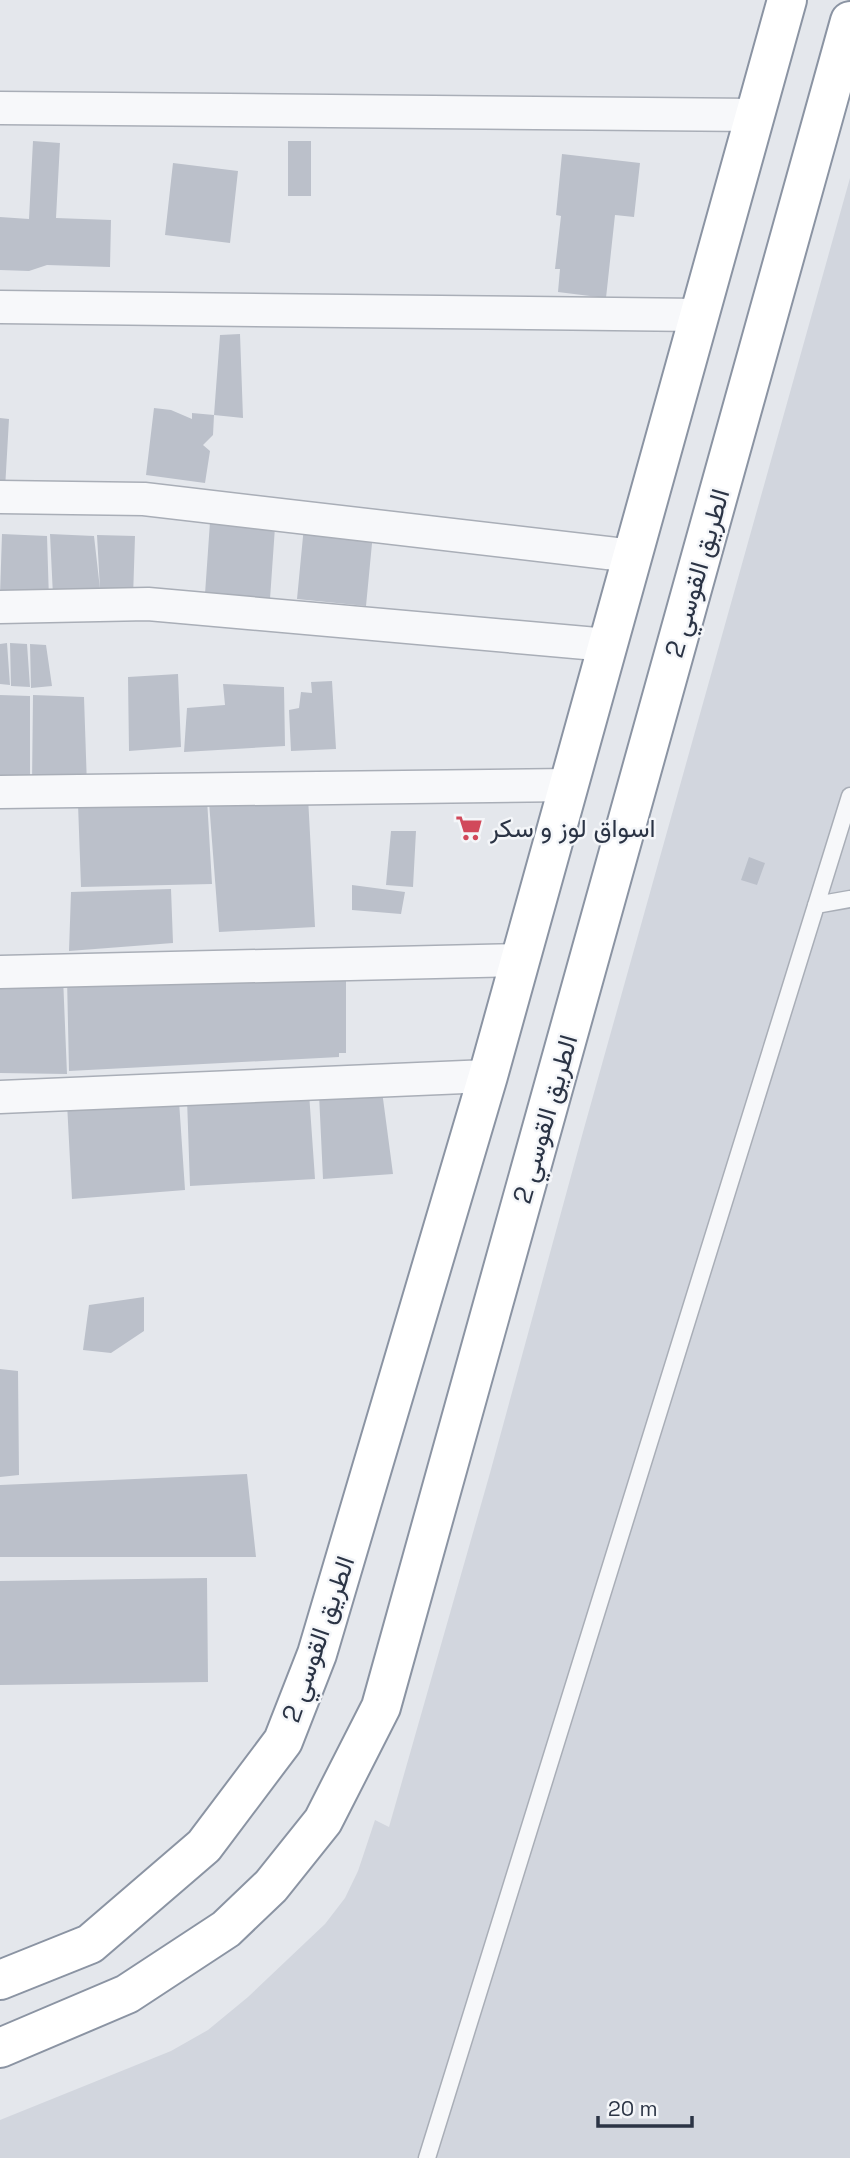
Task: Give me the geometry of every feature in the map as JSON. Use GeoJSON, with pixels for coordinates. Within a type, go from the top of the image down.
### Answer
{"type":"FeatureCollection","features":[{"type":"Feature","properties":{"kind":"highway","name":"الطريق القوسي 2"},"geometry":{"type":"LineString","coordinates":[[0,1980],[90,1944],[204,1846],[283,1741],[317,1654],[488,1076],[787,0]]}},
{"type":"Feature","properties":{"kind":"highway","name":"الطريق القوسي 2"},"geometry":{"type":"LineString","coordinates":[[0,2048],[127,1993],[226,1929],[271,1886],[323,1821],[381,1707],[850,21]]}},
{"type":"Feature","properties":{"kind":"street"},"geometry":{"type":"LineString","coordinates":[[0,108],[755,115]]}},
{"type":"Feature","properties":{"kind":"street"},"geometry":{"type":"LineString","coordinates":[[0,307],[699,315]]}},
{"type":"Feature","properties":{"kind":"street"},"geometry":{"type":"LineString","coordinates":[[0,497],[144,499],[633,556]]}},
{"type":"Feature","properties":{"kind":"street"},"geometry":{"type":"LineString","coordinates":[[0,607],[148,604],[608,645]]}},
{"type":"Feature","properties":{"kind":"street"},"geometry":{"type":"LineString","coordinates":[[0,792],[569,785]]}},
{"type":"Feature","properties":{"kind":"street"},"geometry":{"type":"LineString","coordinates":[[0,972],[520,960]]}},
{"type":"Feature","properties":{"kind":"street"},"geometry":{"type":"LineString","coordinates":[[0,1097],[488,1076]]}},
{"type":"Feature","properties":{"kind":"lane"},"geometry":{"type":"LineString","coordinates":[[427,2158],[850,796]]}},
{"type":"Feature","properties":{"kind":"lane"},"geometry":{"type":"LineString","coordinates":[[816,905],[850,899]]}},
{"type":"Feature","properties":{"kind":"shaded area"},"geometry":{"type":"Polygon","coordinates":[[[850,178],[850,2158],[0,2158],[0,2120],[171,2051],[208,2030],[248,1997],[325,1924],[345,1898],[358,1871],[375,1820],[389,1827],[850,178]]]}},
{"type":"Feature","properties":{"kind":"building"},"geometry":{"type":"Polygon","coordinates":[[[33,141],[60,143],[56,218],[111,220],[110,267],[47,265],[29,271],[0,270],[0,217],[29,219],[33,141]]]}},
{"type":"Feature","properties":{"kind":"building"},"geometry":{"type":"Polygon","coordinates":[[[288,141],[311,141],[311,196],[288,196],[288,141]]]}},
{"type":"Feature","properties":{"kind":"building"},"geometry":{"type":"Polygon","coordinates":[[[562,154],[640,163],[634,217],[615,215],[606,298],[558,292],[560,269],[555,269],[561,216],[556,215],[562,154]]]}},
{"type":"Feature","properties":{"kind":"building"},"geometry":{"type":"Polygon","coordinates":[[[173,163],[238,171],[230,243],[165,235],[173,163]]]}},
{"type":"Feature","properties":{"kind":"building"},"geometry":{"type":"Polygon","coordinates":[[[240,334],[243,418],[214,415],[220,335],[240,334]]]}},
{"type":"Feature","properties":{"kind":"building"},"geometry":{"type":"Polygon","coordinates":[[[154,408],[171,410],[192,419],[192,413],[214,415],[213,435],[203,445],[210,451],[205,483],[146,475],[154,408]]]}},
{"type":"Feature","properties":{"kind":"building"},"geometry":{"type":"Polygon","coordinates":[[[0,418],[9,419],[5,489],[0,489],[0,418]]]}},
{"type":"Feature","properties":{"kind":"building"},"geometry":{"type":"Polygon","coordinates":[[[210,522],[275,527],[270,599],[205,594],[210,522]]]}},
{"type":"Feature","properties":{"kind":"building"},"geometry":{"type":"Polygon","coordinates":[[[304,526],[373,533],[366,606],[297,599],[304,526]]]}},
{"type":"Feature","properties":{"kind":"building"},"geometry":{"type":"Polygon","coordinates":[[[2,534],[47,536],[49,600],[0,595],[2,534]]]}},
{"type":"Feature","properties":{"kind":"building"},"geometry":{"type":"Polygon","coordinates":[[[50,534],[94,536],[100,589],[97,535],[135,536],[133,598],[53,596],[50,534]]]}},
{"type":"Feature","properties":{"kind":"building"},"geometry":{"type":"Polygon","coordinates":[[[7,643],[10,685],[0,684],[0,644],[7,643]]]}},
{"type":"Feature","properties":{"kind":"building"},"geometry":{"type":"Polygon","coordinates":[[[10,643],[27,644],[30,687],[11,686],[10,643]]]}},
{"type":"Feature","properties":{"kind":"building"},"geometry":{"type":"Polygon","coordinates":[[[30,644],[46,645],[52,686],[31,688],[30,644]]]}},
{"type":"Feature","properties":{"kind":"building"},"geometry":{"type":"Polygon","coordinates":[[[178,674],[181,747],[129,751],[128,677],[178,674]]]}},
{"type":"Feature","properties":{"kind":"building"},"geometry":{"type":"Polygon","coordinates":[[[332,681],[336,749],[291,751],[289,710],[299,708],[301,692],[312,693],[311,682],[332,681]]]}},
{"type":"Feature","properties":{"kind":"building"},"geometry":{"type":"Polygon","coordinates":[[[223,684],[284,687],[285,746],[184,752],[187,708],[225,705],[223,684]]]}},
{"type":"Feature","properties":{"kind":"building"},"geometry":{"type":"Polygon","coordinates":[[[0,695],[30,696],[30,782],[0,784],[0,695]]]}},
{"type":"Feature","properties":{"kind":"building"},"geometry":{"type":"Polygon","coordinates":[[[33,695],[84,697],[87,786],[32,786],[33,695]]]}},
{"type":"Feature","properties":{"kind":"building"},"geometry":{"type":"Polygon","coordinates":[[[308,797],[315,927],[219,932],[209,802],[308,797]]]}},
{"type":"Feature","properties":{"kind":"building"},"geometry":{"type":"Polygon","coordinates":[[[207,799],[212,884],[81,887],[78,804],[207,799]]]}},
{"type":"Feature","properties":{"kind":"building"},"geometry":{"type":"Polygon","coordinates":[[[391,831],[416,831],[413,887],[386,885],[391,831]]]}},
{"type":"Feature","properties":{"kind":"building"},"geometry":{"type":"Polygon","coordinates":[[[749,857],[765,863],[757,885],[741,880],[749,857]]]}},
{"type":"Feature","properties":{"kind":"building"},"geometry":{"type":"Polygon","coordinates":[[[352,885],[405,892],[401,914],[352,910],[352,885]]]}},
{"type":"Feature","properties":{"kind":"building"},"geometry":{"type":"Polygon","coordinates":[[[171,889],[173,943],[69,951],[71,892],[171,889]]]}},
{"type":"Feature","properties":{"kind":"building"},"geometry":{"type":"Polygon","coordinates":[[[346,968],[346,1053],[339,1053],[339,1057],[69,1071],[67,977],[346,968]]]}},
{"type":"Feature","properties":{"kind":"building"},"geometry":{"type":"Polygon","coordinates":[[[63,977],[67,1074],[0,1073],[0,978],[63,977]]]}},
{"type":"Feature","properties":{"kind":"building"},"geometry":{"type":"Polygon","coordinates":[[[382,1091],[393,1174],[323,1179],[319,1094],[382,1091]]]}},
{"type":"Feature","properties":{"kind":"building"},"geometry":{"type":"Polygon","coordinates":[[[309,1093],[315,1179],[190,1186],[187,1099],[309,1093]]]}},
{"type":"Feature","properties":{"kind":"building"},"geometry":{"type":"Polygon","coordinates":[[[179,1101],[185,1190],[72,1199],[67,1103],[179,1101]]]}},
{"type":"Feature","properties":{"kind":"building"},"geometry":{"type":"Polygon","coordinates":[[[144,1297],[144,1331],[111,1353],[83,1350],[89,1305],[144,1297]]]}},
{"type":"Feature","properties":{"kind":"building"},"geometry":{"type":"Polygon","coordinates":[[[0,1369],[18,1371],[19,1475],[0,1477],[0,1369]]]}},
{"type":"Feature","properties":{"kind":"building"},"geometry":{"type":"Polygon","coordinates":[[[247,1474],[256,1557],[0,1557],[0,1485],[247,1474]]]}},
{"type":"Feature","properties":{"kind":"building"},"geometry":{"type":"Polygon","coordinates":[[[207,1578],[208,1682],[0,1685],[0,1581],[207,1578]]]}},
{"type":"Feature","properties":{"kind":"place","name":"اسواق لوز و سكر"},"geometry":{"type":"Point","coordinates":[469,828]}}]}
